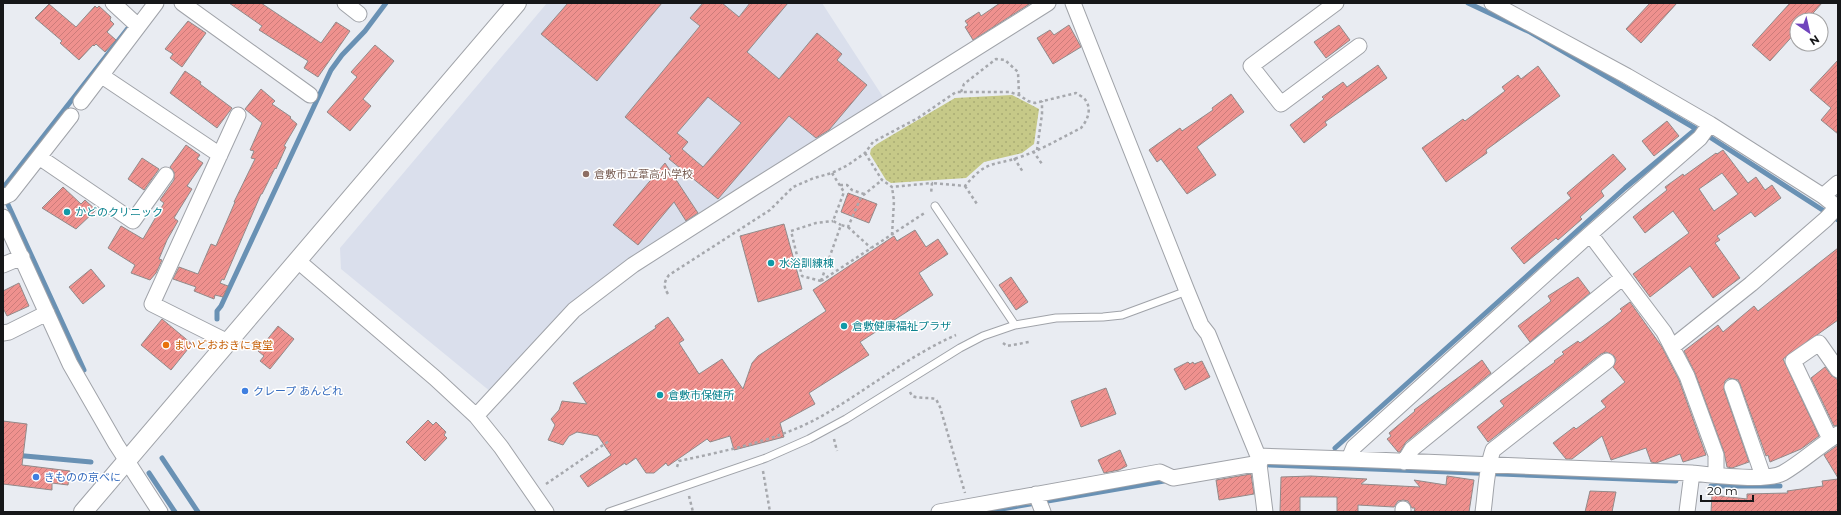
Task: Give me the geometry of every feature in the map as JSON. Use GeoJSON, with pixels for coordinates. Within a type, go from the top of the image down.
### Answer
{"type":"FeatureCollection","features":[{"type":"Feature","properties":{"kind":"street"},"geometry":{"type":"LineString","coordinates":[[113,3],[135,23]]}},
{"type":"Feature","properties":{"kind":"street"},"geometry":{"type":"LineString","coordinates":[[81,102],[102,76],[135,23],[156,3]]}},
{"type":"Feature","properties":{"kind":"street"},"geometry":{"type":"LineString","coordinates":[[182,3],[310,95]]}},
{"type":"Feature","properties":{"kind":"street"},"geometry":{"type":"LineString","coordinates":[[345,3],[359,14]]}},
{"type":"Feature","properties":{"kind":"street"},"geometry":{"type":"LineString","coordinates":[[83,512],[298,262],[517,3]]}},
{"type":"Feature","properties":{"kind":"street"},"geometry":{"type":"LineString","coordinates":[[476,416],[574,310],[633,265],[1048,3]]}},
{"type":"Feature","properties":{"kind":"street"},"geometry":{"type":"LineString","coordinates":[[1072,3],[1187,291],[1201,325],[1208,334],[1259,460],[1266,512]]}},
{"type":"Feature","properties":{"kind":"street"},"geometry":{"type":"LineString","coordinates":[[1336,3],[1251,66],[1281,104],[1359,46]]}},
{"type":"Feature","properties":{"kind":"street"},"geometry":{"type":"LineString","coordinates":[[1492,3],[1628,76],[1705,131],[1823,196],[1833,211],[1751,284],[1672,347]]}},
{"type":"Feature","properties":{"kind":"street"},"geometry":{"type":"LineString","coordinates":[[102,76],[220,155]]}},
{"type":"Feature","properties":{"kind":"street"},"geometry":{"type":"LineString","coordinates":[[228,342],[152,304],[238,115]]}},
{"type":"Feature","properties":{"kind":"street"},"geometry":{"type":"LineString","coordinates":[[5,196],[39,157],[71,116]]}},
{"type":"Feature","properties":{"kind":"street"},"geometry":{"type":"LineString","coordinates":[[1349,459],[1354,447],[1705,131]]}},
{"type":"Feature","properties":{"kind":"street"},"geometry":{"type":"LineString","coordinates":[[39,157],[133,221],[166,175]]}},
{"type":"Feature","properties":{"kind":"street"},"geometry":{"type":"LineString","coordinates":[[1823,196],[1838,183]]}},
{"type":"Feature","properties":{"kind":"street"},"geometry":{"type":"LineString","coordinates":[[3,216],[70,364],[127,461],[160,512]]}},
{"type":"Feature","properties":{"kind":"street"},"geometry":{"type":"LineString","coordinates":[[1590,234],[1664,332],[1672,347],[1687,376],[1716,455],[1716,475]]}},
{"type":"Feature","properties":{"kind":"street"},"geometry":{"type":"LineString","coordinates":[[3,265],[22,257]]}},
{"type":"Feature","properties":{"kind":"street"},"geometry":{"type":"LineString","coordinates":[[298,262],[435,378],[476,416],[502,447],[546,512]]}},
{"type":"Feature","properties":{"kind":"street"},"geometry":{"type":"LineString","coordinates":[[1404,462],[1412,449],[1622,278]]}},
{"type":"Feature","properties":{"kind":"street"},"geometry":{"type":"LineString","coordinates":[[3,334],[47,313]]}},
{"type":"Feature","properties":{"kind":"street"},"geometry":{"type":"LineString","coordinates":[[939,512],[969,506],[1039,502],[1160,472],[1173,478],[1259,460],[1349,459],[1404,462],[1488,472],[1692,473],[1727,477],[1782,474],[1834,437],[1793,361],[1819,344],[1838,370]]}},
{"type":"Feature","properties":{"kind":"street"},"geometry":{"type":"LineString","coordinates":[[1483,512],[1488,472],[1493,450],[1607,361]]}},
{"type":"Feature","properties":{"kind":"street"},"geometry":{"type":"LineString","coordinates":[[1732,387],[1763,476]]}},
{"type":"Feature","properties":{"kind":"street"},"geometry":{"type":"LineString","coordinates":[[1687,512],[1692,473]]}},
{"type":"Feature","properties":{"kind":"lane"},"geometry":{"type":"LineString","coordinates":[[935,206],[1016,325]]}},
{"type":"Feature","properties":{"kind":"lane"},"geometry":{"type":"LineString","coordinates":[[609,512],[766,458],[809,439],[846,419],[960,348],[983,336],[1016,325],[1056,318],[1122,315],[1187,291]]}},
{"type":"Feature","properties":{"kind":"path"},"geometry":{"type":"LineString","coordinates":[[961,92],[964,84],[996,59],[1005,60],[1018,72],[1020,94]]}},
{"type":"Feature","properties":{"kind":"path"},"geometry":{"type":"LineString","coordinates":[[668,294],[665,289],[664,281],[669,275],[770,210],[793,187],[814,178],[832,173],[865,153],[873,142],[918,118],[956,92],[1009,92],[1020,94],[1028,101],[1035,103],[1076,93],[1086,100],[1089,111],[1087,122],[1081,128],[1035,151],[985,166],[976,172],[965,186]]}},
{"type":"Feature","properties":{"kind":"path"},"geometry":{"type":"LineString","coordinates":[[1042,102],[1042,114],[1035,151],[1042,164]]}},
{"type":"Feature","properties":{"kind":"path"},"geometry":{"type":"LineString","coordinates":[[865,153],[882,180],[892,187],[932,183],[965,186]]}},
{"type":"Feature","properties":{"kind":"path"},"geometry":{"type":"LineString","coordinates":[[1014,158],[1023,172]]}},
{"type":"Feature","properties":{"kind":"path"},"geometry":{"type":"LineString","coordinates":[[832,173],[844,192],[833,221]]}},
{"type":"Feature","properties":{"kind":"path"},"geometry":{"type":"LineString","coordinates":[[848,226],[864,194],[882,180]]}},
{"type":"Feature","properties":{"kind":"path"},"geometry":{"type":"LineString","coordinates":[[871,248],[848,226],[841,225],[833,221],[816,223],[791,231],[802,276],[821,281],[935,206],[931,200],[932,183]]}},
{"type":"Feature","properties":{"kind":"path"},"geometry":{"type":"LineString","coordinates":[[840,185],[847,185],[852,190],[864,194]]}},
{"type":"Feature","properties":{"kind":"path"},"geometry":{"type":"LineString","coordinates":[[965,186],[977,204]]}},
{"type":"Feature","properties":{"kind":"path"},"geometry":{"type":"LineString","coordinates":[[892,187],[894,202],[892,234]]}},
{"type":"Feature","properties":{"kind":"path"},"geometry":{"type":"LineString","coordinates":[[821,281],[841,225]]}},
{"type":"Feature","properties":{"kind":"path"},"geometry":{"type":"LineString","coordinates":[[677,467],[679,461],[754,444],[792,431],[820,417],[895,369],[962,332]]}},
{"type":"Feature","properties":{"kind":"path"},"geometry":{"type":"LineString","coordinates":[[1001,341],[1007,346],[1029,342]]}},
{"type":"Feature","properties":{"kind":"path"},"geometry":{"type":"LineString","coordinates":[[909,391],[912,396],[918,398],[929,397],[936,399],[969,506]]}},
{"type":"Feature","properties":{"kind":"path"},"geometry":{"type":"LineString","coordinates":[[834,437],[837,450]]}},
{"type":"Feature","properties":{"kind":"path"},"geometry":{"type":"LineString","coordinates":[[546,484],[609,441]]}},
{"type":"Feature","properties":{"kind":"path"},"geometry":{"type":"LineString","coordinates":[[763,470],[770,512]]}},
{"type":"Feature","properties":{"kind":"path"},"geometry":{"type":"LineString","coordinates":[[689,495],[693,512]]}},
{"type":"Feature","properties":{"kind":"shaded area","name":"倉敷市立葦高小学校"},"geometry":{"type":"Polygon","coordinates":[[[547,3],[822,3],[885,100],[638,257],[491,392],[341,269],[340,248],[547,3]]]}},
{"type":"Feature","properties":{"kind":"green space"},"geometry":{"type":"Polygon","coordinates":[[[1012,95],[1039,109],[1034,144],[1022,153],[984,162],[966,178],[891,183],[886,180],[870,154],[871,149],[877,144],[955,98],[1012,95]]]}},
{"type":"Feature","properties":{"kind":"building"},"geometry":{"type":"Polygon","coordinates":[[[229,3],[261,3],[321,43],[336,22],[350,31],[318,77],[304,68],[308,61],[259,30],[262,26],[229,3]]]}},
{"type":"Feature","properties":{"kind":"building"},"geometry":{"type":"Polygon","coordinates":[[[568,3],[662,3],[597,81],[541,34],[568,3]]]}},
{"type":"Feature","properties":{"kind":"building"},"geometry":{"type":"Polygon","coordinates":[[[703,3],[722,3],[739,17],[750,3],[788,3],[747,52],[779,79],[817,33],[842,54],[837,60],[867,85],[829,130],[816,138],[789,116],[718,199],[669,159],[671,156],[625,117],[700,26],[690,18],[703,3]],[[708,97],[677,133],[688,142],[682,149],[703,167],[741,123],[708,97]]]}},
{"type":"Feature","properties":{"kind":"building"},"geometry":{"type":"Polygon","coordinates":[[[1000,3],[1031,3],[973,40],[965,27],[968,25],[965,21],[979,12],[981,16],[1000,3]]]}},
{"type":"Feature","properties":{"kind":"building"},"geometry":{"type":"Polygon","coordinates":[[[1650,3],[1677,3],[1641,43],[1626,29],[1650,3]]]}},
{"type":"Feature","properties":{"kind":"building"},"geometry":{"type":"Polygon","coordinates":[[[1790,3],[1822,3],[1814,12],[1789,12],[1789,40],[1770,61],[1752,45],[1790,3]]]}},
{"type":"Feature","properties":{"kind":"building"},"geometry":{"type":"Polygon","coordinates":[[[49,4],[76,27],[95,6],[97,8],[99,6],[111,17],[110,20],[114,24],[107,32],[116,40],[105,52],[96,44],[94,46],[93,45],[79,60],[60,43],[62,41],[35,18],[49,4]]]}},
{"type":"Feature","properties":{"kind":"building"},"geometry":{"type":"Polygon","coordinates":[[[188,21],[206,33],[182,67],[170,58],[173,54],[165,49],[188,21]]]}},
{"type":"Feature","properties":{"kind":"building"},"geometry":{"type":"Polygon","coordinates":[[[1069,25],[1081,47],[1053,64],[1037,38],[1050,30],[1054,35],[1069,25]]]}},
{"type":"Feature","properties":{"kind":"building"},"geometry":{"type":"Polygon","coordinates":[[[1339,25],[1350,40],[1326,58],[1314,42],[1339,25]]]}},
{"type":"Feature","properties":{"kind":"building"},"geometry":{"type":"Polygon","coordinates":[[[375,45],[394,61],[363,99],[371,106],[350,131],[327,112],[357,77],[351,72],[375,45]]]}},
{"type":"Feature","properties":{"kind":"building"},"geometry":{"type":"Polygon","coordinates":[[[1838,60],[1838,134],[1821,120],[1831,108],[1810,90],[1838,60]]]}},
{"type":"Feature","properties":{"kind":"building"},"geometry":{"type":"Polygon","coordinates":[[[1378,65],[1387,78],[1325,122],[1327,125],[1304,143],[1290,125],[1324,99],[1322,97],[1343,82],[1347,87],[1378,65]]]}},
{"type":"Feature","properties":{"kind":"building"},"geometry":{"type":"Polygon","coordinates":[[[1538,66],[1560,96],[1486,150],[1487,153],[1446,182],[1422,148],[1463,119],[1465,121],[1505,91],[1502,87],[1518,75],[1521,79],[1538,66]]]}},
{"type":"Feature","properties":{"kind":"building"},"geometry":{"type":"Polygon","coordinates":[[[185,71],[201,82],[200,84],[232,108],[217,128],[170,93],[185,71]]]}},
{"type":"Feature","properties":{"kind":"building"},"geometry":{"type":"Polygon","coordinates":[[[261,89],[275,101],[272,104],[291,117],[290,118],[297,124],[284,146],[286,147],[276,169],[275,168],[261,194],[224,280],[222,279],[220,283],[228,286],[223,297],[215,295],[214,299],[194,291],[196,287],[173,279],[179,267],[198,274],[211,244],[216,246],[234,202],[255,159],[251,158],[254,151],[250,150],[262,123],[245,109],[261,89]]]}},
{"type":"Feature","properties":{"kind":"building"},"geometry":{"type":"Polygon","coordinates":[[[1231,94],[1244,112],[1197,147],[1216,175],[1187,194],[1161,159],[1157,162],[1149,150],[1180,128],[1182,131],[1213,110],[1212,108],[1231,94]]]}},
{"type":"Feature","properties":{"kind":"building"},"geometry":{"type":"Polygon","coordinates":[[[1667,121],[1679,136],[1654,156],[1642,141],[1667,121]]]}},
{"type":"Feature","properties":{"kind":"building"},"geometry":{"type":"Polygon","coordinates":[[[186,145],[200,155],[197,159],[203,163],[187,186],[192,189],[174,218],[178,221],[167,240],[159,259],[162,260],[156,273],[150,280],[131,273],[135,265],[108,248],[121,226],[143,239],[164,203],[160,200],[174,180],[174,172],[170,167],[186,145]]]}},
{"type":"Feature","properties":{"kind":"building"},"geometry":{"type":"Polygon","coordinates":[[[1723,150],[1748,183],[1756,177],[1765,190],[1772,185],[1781,198],[1755,217],[1751,212],[1717,236],[1720,240],[1715,243],[1740,278],[1713,298],[1690,266],[1650,297],[1633,274],[1689,233],[1673,211],[1645,233],[1633,217],[1667,190],[1665,187],[1683,174],[1684,176],[1716,153],[1717,154],[1723,150]],[[1722,173],[1699,189],[1714,211],[1738,194],[1722,173]]]}},
{"type":"Feature","properties":{"kind":"building"},"geometry":{"type":"Polygon","coordinates":[[[1613,154],[1626,169],[1601,191],[1604,196],[1580,217],[1582,219],[1558,240],[1556,238],[1524,264],[1511,248],[1571,198],[1567,193],[1613,154]]]}},
{"type":"Feature","properties":{"kind":"building"},"geometry":{"type":"Polygon","coordinates":[[[142,158],[159,169],[144,190],[128,179],[142,158]]]}},
{"type":"Feature","properties":{"kind":"building"},"geometry":{"type":"Polygon","coordinates":[[[665,163],[698,213],[686,221],[674,202],[638,245],[613,225],[665,163]]]}},
{"type":"Feature","properties":{"kind":"building","name":"かどのクリニック"},"geometry":{"type":"Polygon","coordinates":[[[63,187],[81,204],[85,200],[96,210],[76,229],[42,208],[63,187]]]}},
{"type":"Feature","properties":{"kind":"building"},"geometry":{"type":"Polygon","coordinates":[[[848,193],[877,204],[869,223],[841,212],[848,193]]]}},
{"type":"Feature","properties":{"kind":"building","name":"水浴訓練棟"},"geometry":{"type":"Polygon","coordinates":[[[784,224],[802,289],[758,302],[740,236],[784,224]]]}},
{"type":"Feature","properties":{"kind":"building"},"geometry":{"type":"Polygon","coordinates":[[[915,230],[926,247],[938,239],[948,254],[919,273],[933,295],[860,342],[869,355],[809,393],[815,404],[780,423],[784,437],[734,450],[730,436],[710,442],[707,439],[668,466],[666,463],[654,473],[646,473],[636,458],[626,465],[625,463],[588,487],[580,476],[611,455],[598,436],[577,432],[569,436],[563,445],[548,440],[555,425],[551,419],[559,410],[562,401],[587,404],[573,383],[656,328],[655,326],[668,317],[684,340],[679,343],[699,374],[722,359],[743,389],[752,363],[758,356],[826,311],[813,290],[894,236],[897,241],[915,230]]]}},
{"type":"Feature","properties":{"kind":"building"},"geometry":{"type":"Polygon","coordinates":[[[1838,248],[1838,320],[1783,359],[1819,436],[1801,449],[1770,462],[1768,455],[1766,456],[1740,384],[1738,380],[1729,378],[1725,381],[1724,390],[1749,462],[1732,468],[1727,467],[1724,452],[1695,373],[1684,351],[1718,325],[1723,332],[1754,306],[1758,311],[1838,248]]]}},
{"type":"Feature","properties":{"kind":"building"},"geometry":{"type":"Polygon","coordinates":[[[91,269],[105,286],[83,304],[69,287],[91,269]]]}},
{"type":"Feature","properties":{"kind":"building"},"geometry":{"type":"Polygon","coordinates":[[[1011,277],[1028,302],[1016,310],[999,285],[1011,277]]]}},
{"type":"Feature","properties":{"kind":"building"},"geometry":{"type":"Polygon","coordinates":[[[1578,277],[1590,293],[1530,342],[1518,326],[1551,301],[1548,296],[1578,277]]]}},
{"type":"Feature","properties":{"kind":"building"},"geometry":{"type":"Polygon","coordinates":[[[19,283],[29,306],[7,316],[3,308],[3,291],[19,283]]]}},
{"type":"Feature","properties":{"kind":"building"},"geometry":{"type":"Polygon","coordinates":[[[1630,302],[1662,347],[1679,380],[1706,455],[1683,462],[1680,454],[1656,463],[1651,462],[1646,448],[1611,460],[1602,436],[1572,459],[1566,459],[1553,443],[1574,427],[1576,429],[1606,407],[1601,401],[1625,382],[1613,367],[1616,360],[1614,356],[1606,352],[1601,354],[1488,442],[1477,427],[1504,406],[1500,401],[1555,362],[1554,361],[1564,354],[1562,352],[1578,341],[1580,343],[1610,321],[1622,311],[1620,309],[1630,302]]]}},
{"type":"Feature","properties":{"kind":"building","name":"まいどおおきに食堂"},"geometry":{"type":"Polygon","coordinates":[[[162,319],[192,344],[171,370],[141,345],[162,319]]]}},
{"type":"Feature","properties":{"kind":"building"},"geometry":{"type":"Polygon","coordinates":[[[278,326],[294,339],[270,369],[260,361],[264,356],[258,351],[278,326]]]}},
{"type":"Feature","properties":{"kind":"building"},"geometry":{"type":"Polygon","coordinates":[[[1482,360],[1491,373],[1406,442],[1400,452],[1398,452],[1387,439],[1391,436],[1389,433],[1415,411],[1414,410],[1482,360]]]}},
{"type":"Feature","properties":{"kind":"building"},"geometry":{"type":"Polygon","coordinates":[[[1202,361],[1210,377],[1185,390],[1174,369],[1188,362],[1190,364],[1193,362],[1194,364],[1202,361]]]}},
{"type":"Feature","properties":{"kind":"building"},"geometry":{"type":"Polygon","coordinates":[[[1825,367],[1831,375],[1838,380],[1838,425],[1834,426],[1811,378],[1825,367]]]}},
{"type":"Feature","properties":{"kind":"building"},"geometry":{"type":"Polygon","coordinates":[[[1106,388],[1116,414],[1081,427],[1071,401],[1106,388]]]}},
{"type":"Feature","properties":{"kind":"building"},"geometry":{"type":"Polygon","coordinates":[[[428,420],[433,425],[436,422],[446,432],[444,435],[447,438],[425,461],[406,442],[428,420]]]}},
{"type":"Feature","properties":{"kind":"building"},"geometry":{"type":"Polygon","coordinates":[[[3,421],[27,424],[22,465],[70,471],[68,485],[52,483],[52,490],[3,484],[3,421]]]}},
{"type":"Feature","properties":{"kind":"building"},"geometry":{"type":"Polygon","coordinates":[[[1838,445],[1838,478],[1824,455],[1838,445]]]}},
{"type":"Feature","properties":{"kind":"building"},"geometry":{"type":"Polygon","coordinates":[[[1120,450],[1127,466],[1119,470],[1104,473],[1098,460],[1120,450]]]}},
{"type":"Feature","properties":{"kind":"building"},"geometry":{"type":"Polygon","coordinates":[[[1251,474],[1254,494],[1219,500],[1216,480],[1251,474]]]}},
{"type":"Feature","properties":{"kind":"building"},"geometry":{"type":"Polygon","coordinates":[[[1311,476],[1367,479],[1361,484],[1420,487],[1414,480],[1446,485],[1447,476],[1474,480],[1469,512],[1414,512],[1415,508],[1412,508],[1408,501],[1403,500],[1398,501],[1394,507],[1358,505],[1358,512],[1337,512],[1337,497],[1300,497],[1300,512],[1280,512],[1281,477],[1311,476]]]}},
{"type":"Feature","properties":{"kind":"building"},"geometry":{"type":"Polygon","coordinates":[[[1838,479],[1838,512],[1711,512],[1712,495],[1747,499],[1747,494],[1788,493],[1787,491],[1823,486],[1822,481],[1838,479]]]}},
{"type":"Feature","properties":{"kind":"building"},"geometry":{"type":"Polygon","coordinates":[[[1590,491],[1616,492],[1612,512],[1585,512],[1590,491]]]}},
{"type":"Feature","properties":{"kind":"waterway"},"geometry":{"type":"LineString","coordinates":[[217,319],[217,311],[221,306],[331,70],[342,55],[365,31],[386,3]]}},
{"type":"Feature","properties":{"kind":"waterway"},"geometry":{"type":"LineString","coordinates":[[1468,3],[1530,32],[1698,130]]}},
{"type":"Feature","properties":{"kind":"waterway"},"geometry":{"type":"LineString","coordinates":[[3,188],[132,23]]}},
{"type":"Feature","properties":{"kind":"waterway"},"geometry":{"type":"LineString","coordinates":[[1335,448],[1625,188],[1696,129]]}},
{"type":"Feature","properties":{"kind":"waterway"},"geometry":{"type":"LineString","coordinates":[[1705,134],[1838,220]]}},
{"type":"Feature","properties":{"kind":"waterway"},"geometry":{"type":"LineString","coordinates":[[5,198],[84,370]]}},
{"type":"Feature","properties":{"kind":"waterway"},"geometry":{"type":"LineString","coordinates":[[3,454],[91,462]]}},
{"type":"Feature","properties":{"kind":"waterway"},"geometry":{"type":"LineString","coordinates":[[162,458],[198,512]]}},
{"type":"Feature","properties":{"kind":"waterway"},"geometry":{"type":"LineString","coordinates":[[1269,465],[1676,481]]}},
{"type":"Feature","properties":{"kind":"waterway"},"geometry":{"type":"LineString","coordinates":[[149,473],[175,512]]}},
{"type":"Feature","properties":{"kind":"waterway"},"geometry":{"type":"LineString","coordinates":[[984,512],[1164,481]]}},
{"type":"Feature","properties":{"kind":"waterway"},"geometry":{"type":"LineString","coordinates":[[1711,486],[1780,486]]}},
{"type":"Feature","properties":{"kind":"place","name":"倉敷市立葦高小学校"},"geometry":{"type":"Point","coordinates":[586,174]}},
{"type":"Feature","properties":{"kind":"place","name":"かどのクリニック"},"geometry":{"type":"Point","coordinates":[67,212]}},
{"type":"Feature","properties":{"kind":"place","name":"水浴訓練棟"},"geometry":{"type":"Point","coordinates":[771,263]}},
{"type":"Feature","properties":{"kind":"place","name":"倉敷健康福祉プラザ"},"geometry":{"type":"Point","coordinates":[844,326]}},
{"type":"Feature","properties":{"kind":"place","name":"まいどおおきに食堂"},"geometry":{"type":"Point","coordinates":[166,345]}},
{"type":"Feature","properties":{"kind":"place","name":"クレープ あんどれ"},"geometry":{"type":"Point","coordinates":[245,391]}},
{"type":"Feature","properties":{"kind":"place","name":"倉敷市保健所"},"geometry":{"type":"Point","coordinates":[660,395]}},
{"type":"Feature","properties":{"kind":"place","name":"きものの京べに"},"geometry":{"type":"Point","coordinates":[36,477]}}]}
